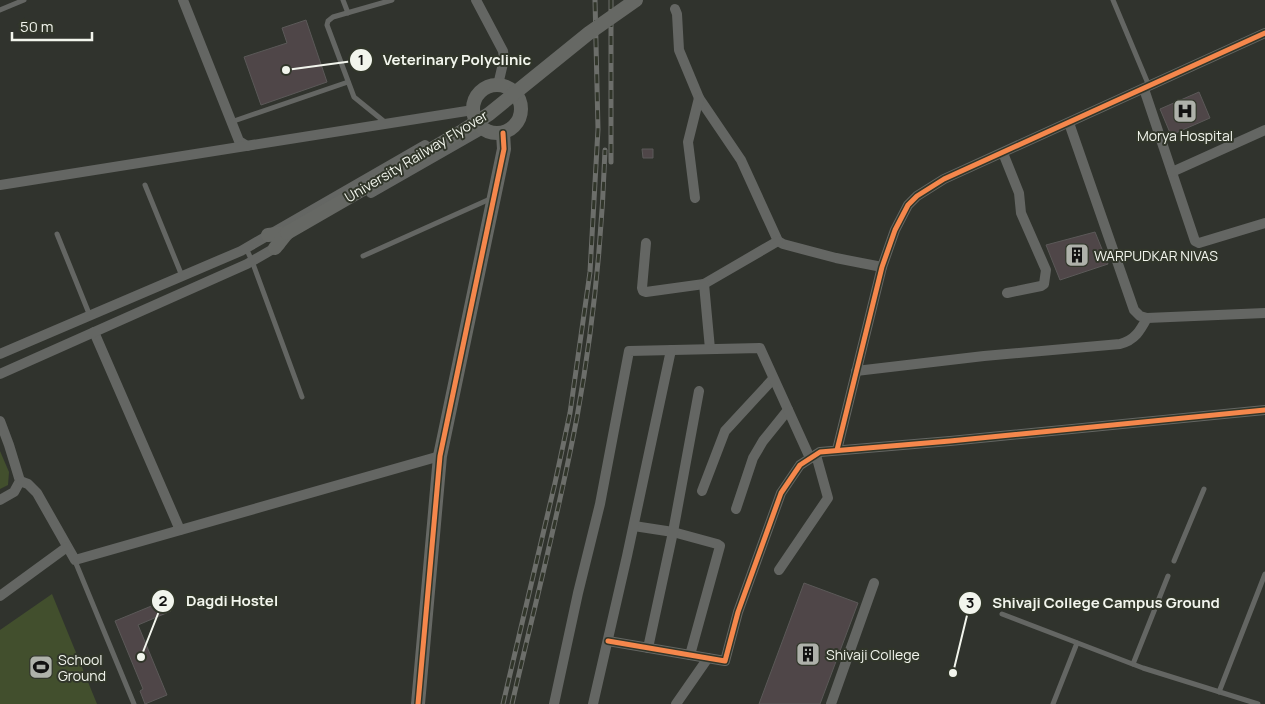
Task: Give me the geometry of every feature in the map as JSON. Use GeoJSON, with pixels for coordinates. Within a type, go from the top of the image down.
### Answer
{"type":"FeatureCollection","features":[{"type":"Feature","properties":{"kind":"street"},"geometry":{"type":"LineString","coordinates":[[183,0],[239,141],[247,146]]}},
{"type":"Feature","properties":{"kind":"street"},"geometry":{"type":"LineString","coordinates":[[476,0],[503,51],[504,59],[498,85]]}},
{"type":"Feature","properties":{"kind":"street","name":"University Railway Flyover"},"geometry":{"type":"LineString","coordinates":[[268,235],[286,232],[365,188],[480,119],[589,33],[636,0]]}},
{"type":"Feature","properties":{"kind":"street"},"geometry":{"type":"LineString","coordinates":[[675,9],[678,14],[679,50],[699,98],[741,160],[778,241],[782,244],[836,258],[882,267]]}},
{"type":"Feature","properties":{"kind":"street"},"geometry":{"type":"LineString","coordinates":[[837,450],[882,267],[901,216],[917,196],[944,179],[1265,34]]}},
{"type":"Feature","properties":{"kind":"street"},"geometry":{"type":"LineString","coordinates":[[498,85],[509,88],[514,92],[521,105],[522,112],[516,125],[503,133],[489,132],[483,129],[473,113],[476,96],[481,90],[488,86],[498,85]]}},
{"type":"Feature","properties":{"kind":"street"},"geometry":{"type":"LineString","coordinates":[[1147,88],[1172,172],[1197,243],[1265,223]]}},
{"type":"Feature","properties":{"kind":"street"},"geometry":{"type":"LineString","coordinates":[[695,198],[688,142],[699,98]]}},
{"type":"Feature","properties":{"kind":"street"},"geometry":{"type":"LineString","coordinates":[[0,185],[387,124],[473,113]]}},
{"type":"Feature","properties":{"kind":"street"},"geometry":{"type":"LineString","coordinates":[[0,354],[246,248],[473,113]]}},
{"type":"Feature","properties":{"kind":"street"},"geometry":{"type":"LineString","coordinates":[[1069,123],[1134,310],[1140,316],[1147,318],[1265,313]]}},
{"type":"Feature","properties":{"kind":"street"},"geometry":{"type":"LineString","coordinates":[[0,374],[252,261],[483,129]]}},
{"type":"Feature","properties":{"kind":"street"},"geometry":{"type":"LineString","coordinates":[[1172,172],[1265,130]]}},
{"type":"Feature","properties":{"kind":"street"},"geometry":{"type":"LineString","coordinates":[[418,704],[440,456],[504,149],[503,133]]}},
{"type":"Feature","properties":{"kind":"street"},"geometry":{"type":"LineString","coordinates":[[1003,153],[1019,193],[1020,210],[1046,272],[1044,284],[1041,286],[1007,293]]}},
{"type":"Feature","properties":{"kind":"street","name":"University Railway Flyover"},"geometry":{"type":"LineString","coordinates":[[275,248],[286,232]]}},
{"type":"Feature","properties":{"kind":"street"},"geometry":{"type":"LineString","coordinates":[[646,243],[642,288],[646,292],[704,284],[778,241]]}},
{"type":"Feature","properties":{"kind":"street"},"geometry":{"type":"LineString","coordinates":[[704,284],[710,349]]}},
{"type":"Feature","properties":{"kind":"street"},"geometry":{"type":"LineString","coordinates":[[856,371],[984,356],[1120,344],[1127,342],[1138,334],[1147,318]]}},
{"type":"Feature","properties":{"kind":"street"},"geometry":{"type":"LineString","coordinates":[[94,332],[180,530]]}},
{"type":"Feature","properties":{"kind":"street"},"geometry":{"type":"LineString","coordinates":[[554,704],[600,504],[629,351],[760,348],[788,410],[813,457],[828,498],[779,570]]}},
{"type":"Feature","properties":{"kind":"street"},"geometry":{"type":"LineString","coordinates":[[593,704],[634,526],[671,350]]}},
{"type":"Feature","properties":{"kind":"street"},"geometry":{"type":"LineString","coordinates":[[702,491],[725,431],[773,379]]}},
{"type":"Feature","properties":{"kind":"street"},"geometry":{"type":"LineString","coordinates":[[648,648],[673,532],[699,391]]}},
{"type":"Feature","properties":{"kind":"street"},"geometry":{"type":"LineString","coordinates":[[736,510],[753,458],[763,441],[788,410]]}},
{"type":"Feature","properties":{"kind":"street"},"geometry":{"type":"LineString","coordinates":[[608,641],[725,661],[738,612],[781,493],[800,465],[820,452],[1265,410]]}},
{"type":"Feature","properties":{"kind":"street"},"geometry":{"type":"LineString","coordinates":[[0,421],[20,481],[14,492],[0,500]]}},
{"type":"Feature","properties":{"kind":"street"},"geometry":{"type":"LineString","coordinates":[[20,481],[28,484],[37,493],[74,560],[440,456]]}},
{"type":"Feature","properties":{"kind":"street"},"geometry":{"type":"LineString","coordinates":[[634,526],[673,532],[720,546],[690,655]]}},
{"type":"Feature","properties":{"kind":"street"},"geometry":{"type":"LineString","coordinates":[[0,596],[67,547]]}},
{"type":"Feature","properties":{"kind":"street"},"geometry":{"type":"LineString","coordinates":[[831,704],[874,583]]}},
{"type":"Feature","properties":{"kind":"street"},"geometry":{"type":"LineString","coordinates":[[676,704],[708,658]]}},
{"type":"Feature","properties":{"kind":"lane"},"geometry":{"type":"LineString","coordinates":[[0,10],[24,0]]}},
{"type":"Feature","properties":{"kind":"lane"},"geometry":{"type":"LineString","coordinates":[[343,0],[348,13]]}},
{"type":"Feature","properties":{"kind":"lane"},"geometry":{"type":"LineString","coordinates":[[387,124],[354,97],[328,21],[333,17],[392,0]]}},
{"type":"Feature","properties":{"kind":"lane"},"geometry":{"type":"LineString","coordinates":[[1113,0],[1147,88]]}},
{"type":"Feature","properties":{"kind":"lane"},"geometry":{"type":"LineString","coordinates":[[231,122],[348,82]]}},
{"type":"Feature","properties":{"kind":"lane"},"geometry":{"type":"LineString","coordinates":[[146,185],[182,276]]}},
{"type":"Feature","properties":{"kind":"lane"},"geometry":{"type":"LineString","coordinates":[[363,256],[494,198]]}},
{"type":"Feature","properties":{"kind":"lane"},"geometry":{"type":"LineString","coordinates":[[58,234],[90,316]]}},
{"type":"Feature","properties":{"kind":"lane"},"geometry":{"type":"LineString","coordinates":[[246,248],[302,397]]}},
{"type":"Feature","properties":{"kind":"lane"},"geometry":{"type":"LineString","coordinates":[[1174,561],[1204,489]]}},
{"type":"Feature","properties":{"kind":"lane"},"geometry":{"type":"LineString","coordinates":[[74,560],[134,704]]}},
{"type":"Feature","properties":{"kind":"lane"},"geometry":{"type":"LineString","coordinates":[[1219,692],[1265,574]]}},
{"type":"Feature","properties":{"kind":"lane"},"geometry":{"type":"LineString","coordinates":[[1133,664],[1168,576]]}},
{"type":"Feature","properties":{"kind":"lane"},"geometry":{"type":"LineString","coordinates":[[1002,614],[1133,664],[1258,704]]}},
{"type":"Feature","properties":{"kind":"lane"},"geometry":{"type":"LineString","coordinates":[[1053,704],[1077,643]]}},
{"type":"Feature","properties":{"kind":"green space"},"geometry":{"type":"Polygon","coordinates":[[[0,451],[9,472],[8,485],[0,489],[0,451]]]}},
{"type":"Feature","properties":{"kind":"green space","name":"School Ground"},"geometry":{"type":"Polygon","coordinates":[[[52,594],[97,704],[0,704],[0,630],[52,594]]]}},
{"type":"Feature","properties":{"kind":"building"},"geometry":{"type":"Polygon","coordinates":[[[306,20],[327,82],[261,105],[244,57],[287,43],[282,28],[306,20]]]}},
{"type":"Feature","properties":{"kind":"building"},"geometry":{"type":"Polygon","coordinates":[[[1199,92],[1210,118],[1171,135],[1160,109],[1199,92]]]}},
{"type":"Feature","properties":{"kind":"building"},"geometry":{"type":"Polygon","coordinates":[[[642,149],[653,149],[653,158],[643,158],[642,149]]]}},
{"type":"Feature","properties":{"kind":"building","name":"WARPUDKAR NIVAS"},"geometry":{"type":"Polygon","coordinates":[[[1095,232],[1108,264],[1060,280],[1046,245],[1095,232]]]}},
{"type":"Feature","properties":{"kind":"building","name":"Shivaji College"},"geometry":{"type":"Polygon","coordinates":[[[804,583],[858,603],[820,704],[759,704],[804,583]]]}},
{"type":"Feature","properties":{"kind":"building"},"geometry":{"type":"Polygon","coordinates":[[[166,600],[171,611],[138,625],[167,695],[145,704],[140,691],[143,689],[115,621],[166,600]]]}},
{"type":"Feature","properties":{"kind":"railway"},"geometry":{"type":"LineString","coordinates":[[503,704],[570,413],[590,272],[598,129],[595,0]]}},
{"type":"Feature","properties":{"kind":"railway"},"geometry":{"type":"LineString","coordinates":[[611,0],[611,162]]}},
{"type":"Feature","properties":{"kind":"railway"},"geometry":{"type":"LineString","coordinates":[[512,704],[562,489],[583,384],[596,284],[605,150]]}},
{"type":"Feature","properties":{"kind":"cycle path"},"geometry":{"type":"LineString","coordinates":[[837,450],[882,267],[895,230],[908,205],[917,196],[944,179],[1265,33]]}},
{"type":"Feature","properties":{"kind":"cycle path"},"geometry":{"type":"LineString","coordinates":[[418,704],[440,456],[504,149],[503,133]]}},
{"type":"Feature","properties":{"kind":"cycle path"},"geometry":{"type":"LineString","coordinates":[[608,641],[725,661],[738,612],[781,493],[800,465],[820,452],[1265,410]]}},
{"type":"Feature","properties":{"kind":"place","name":"Veterinary Polyclinic"},"geometry":{"type":"Point","coordinates":[286,70]}},
{"type":"Feature","properties":{"kind":"place","name":"Morya Hospital"},"geometry":{"type":"Point","coordinates":[1185,111]}},
{"type":"Feature","properties":{"kind":"place","name":"WARPUDKAR NIVAS"},"geometry":{"type":"Point","coordinates":[1077,255]}},
{"type":"Feature","properties":{"kind":"place","name":"Shivaji College"},"geometry":{"type":"Point","coordinates":[808,654]}},
{"type":"Feature","properties":{"kind":"place","name":"Dagdi Hostel"},"geometry":{"type":"Point","coordinates":[141,657]}},
{"type":"Feature","properties":{"kind":"place","name":"School Ground"},"geometry":{"type":"Point","coordinates":[41,667]}},
{"type":"Feature","properties":{"kind":"place","name":"Shivaji College Campus Ground"},"geometry":{"type":"Point","coordinates":[953,673]}}]}
